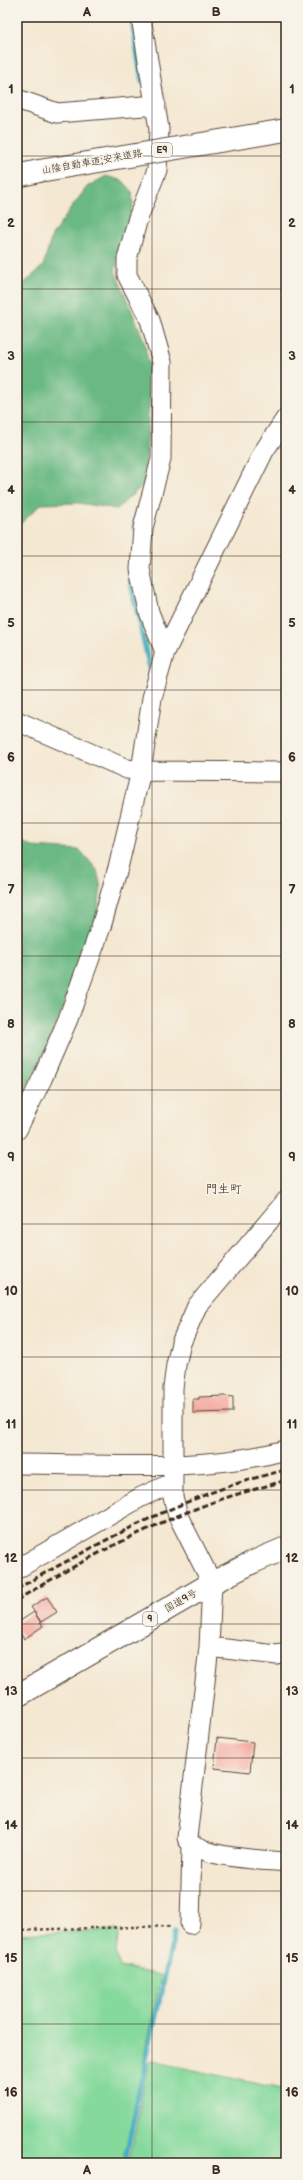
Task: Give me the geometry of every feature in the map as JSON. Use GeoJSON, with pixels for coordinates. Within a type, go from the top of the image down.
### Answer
{"type":"FeatureCollection","features":[{"type":"Feature","properties":{"kind":"highway","name":"山陰自動車道;安来道路"},"geometry":{"type":"LineString","coordinates":[[17,176],[39,171],[286,130]]}},
{"type":"Feature","properties":{"kind":"highway","name":"国道9号"},"geometry":{"type":"LineString","coordinates":[[17,1696],[212,1583],[253,1562],[286,1548]]}},
{"type":"Feature","properties":{"kind":"street"},"geometry":{"type":"LineString","coordinates":[[141,17],[159,130],[157,170],[138,218],[127,259],[127,275],[150,320],[162,362],[160,459],[143,528],[140,569],[149,612],[165,652]]}},
{"type":"Feature","properties":{"kind":"street"},"geometry":{"type":"LineString","coordinates":[[17,100],[57,113],[156,106]]}},
{"type":"Feature","properties":{"kind":"street"},"geometry":{"type":"LineString","coordinates":[[17,1130],[42,1080],[65,1025],[101,927],[119,864],[135,770],[152,698],[165,652],[264,451],[286,418]]}},
{"type":"Feature","properties":{"kind":"street"},"geometry":{"type":"LineString","coordinates":[[17,721],[135,770],[286,772]]}},
{"type":"Feature","properties":{"kind":"street"},"geometry":{"type":"LineString","coordinates":[[286,1201],[274,1218],[212,1287],[197,1306],[181,1343],[172,1388],[173,1497],[178,1516],[212,1583],[209,1647],[187,1838],[192,1845],[211,1853],[286,1862]]}},
{"type":"Feature","properties":{"kind":"street"},"geometry":{"type":"LineString","coordinates":[[17,1464],[172,1464],[245,1459],[286,1450]]}},
{"type":"Feature","properties":{"kind":"street"},"geometry":{"type":"LineString","coordinates":[[17,1569],[141,1497],[172,1483]]}},
{"type":"Feature","properties":{"kind":"street"},"geometry":{"type":"LineString","coordinates":[[209,1647],[277,1655],[286,1653]]}},
{"type":"Feature","properties":{"kind":"street"},"geometry":{"type":"LineString","coordinates":[[190,1924],[192,1845]]}},
{"type":"Feature","properties":{"kind":"path"},"geometry":{"type":"LineString","coordinates":[[17,1930],[190,1924]]}},
{"type":"Feature","properties":{"kind":"green space"},"geometry":{"type":"Polygon","coordinates":[[[106,176],[123,181],[132,191],[133,205],[115,271],[144,340],[151,376],[144,484],[117,509],[78,503],[41,504],[17,527],[17,290],[43,266],[52,236],[87,187],[106,176]]]}},
{"type":"Feature","properties":{"kind":"green space"},"geometry":{"type":"Polygon","coordinates":[[[17,839],[32,847],[80,850],[97,870],[101,888],[96,924],[47,1047],[17,1107],[17,839]]]}},
{"type":"Feature","properties":{"kind":"green space"},"geometry":{"type":"Polygon","coordinates":[[[115,1930],[119,1932],[116,1951],[119,1967],[161,1975],[123,2163],[17,2163],[17,1934],[115,1930]]]}},
{"type":"Feature","properties":{"kind":"green space"},"geometry":{"type":"Polygon","coordinates":[[[152,2061],[286,2090],[286,2163],[129,2163],[148,2063],[152,2061]]]}},
{"type":"Feature","properties":{"kind":"building"},"geometry":{"type":"Polygon","coordinates":[[[199,1397],[233,1397],[233,1412],[193,1413],[193,1399],[199,1399],[199,1397]]]}},
{"type":"Feature","properties":{"kind":"building"},"geometry":{"type":"Polygon","coordinates":[[[47,1597],[57,1612],[41,1622],[31,1607],[47,1597]]]}},
{"type":"Feature","properties":{"kind":"building"},"geometry":{"type":"Polygon","coordinates":[[[34,1612],[43,1626],[24,1639],[17,1628],[17,1623],[34,1612]]]}},
{"type":"Feature","properties":{"kind":"building"},"geometry":{"type":"Polygon","coordinates":[[[217,1738],[253,1742],[250,1772],[214,1768],[217,1738]]]}},
{"type":"Feature","properties":{"kind":"waterway"},"geometry":{"type":"LineString","coordinates":[[131,17],[142,81]]}},
{"type":"Feature","properties":{"kind":"waterway"},"geometry":{"type":"LineString","coordinates":[[134,528],[138,511]]}},
{"type":"Feature","properties":{"kind":"waterway"},"geometry":{"type":"LineString","coordinates":[[131,564],[130,581],[150,669],[149,676]]}},
{"type":"Feature","properties":{"kind":"waterway"},"geometry":{"type":"LineString","coordinates":[[125,2163],[138,2096],[175,1931]]}},
{"type":"Feature","properties":{"kind":"railway"},"geometry":{"type":"LineString","coordinates":[[17,1589],[98,1544],[176,1506],[230,1486],[286,1470]]}},
{"type":"Feature","properties":{"kind":"railway"},"geometry":{"type":"LineString","coordinates":[[17,1600],[91,1557],[143,1531],[222,1499],[286,1480]]}},
{"type":"Feature","properties":{"kind":"district","name":"門生町"},"geometry":{"type":"Point","coordinates":[224,1189]}}]}
